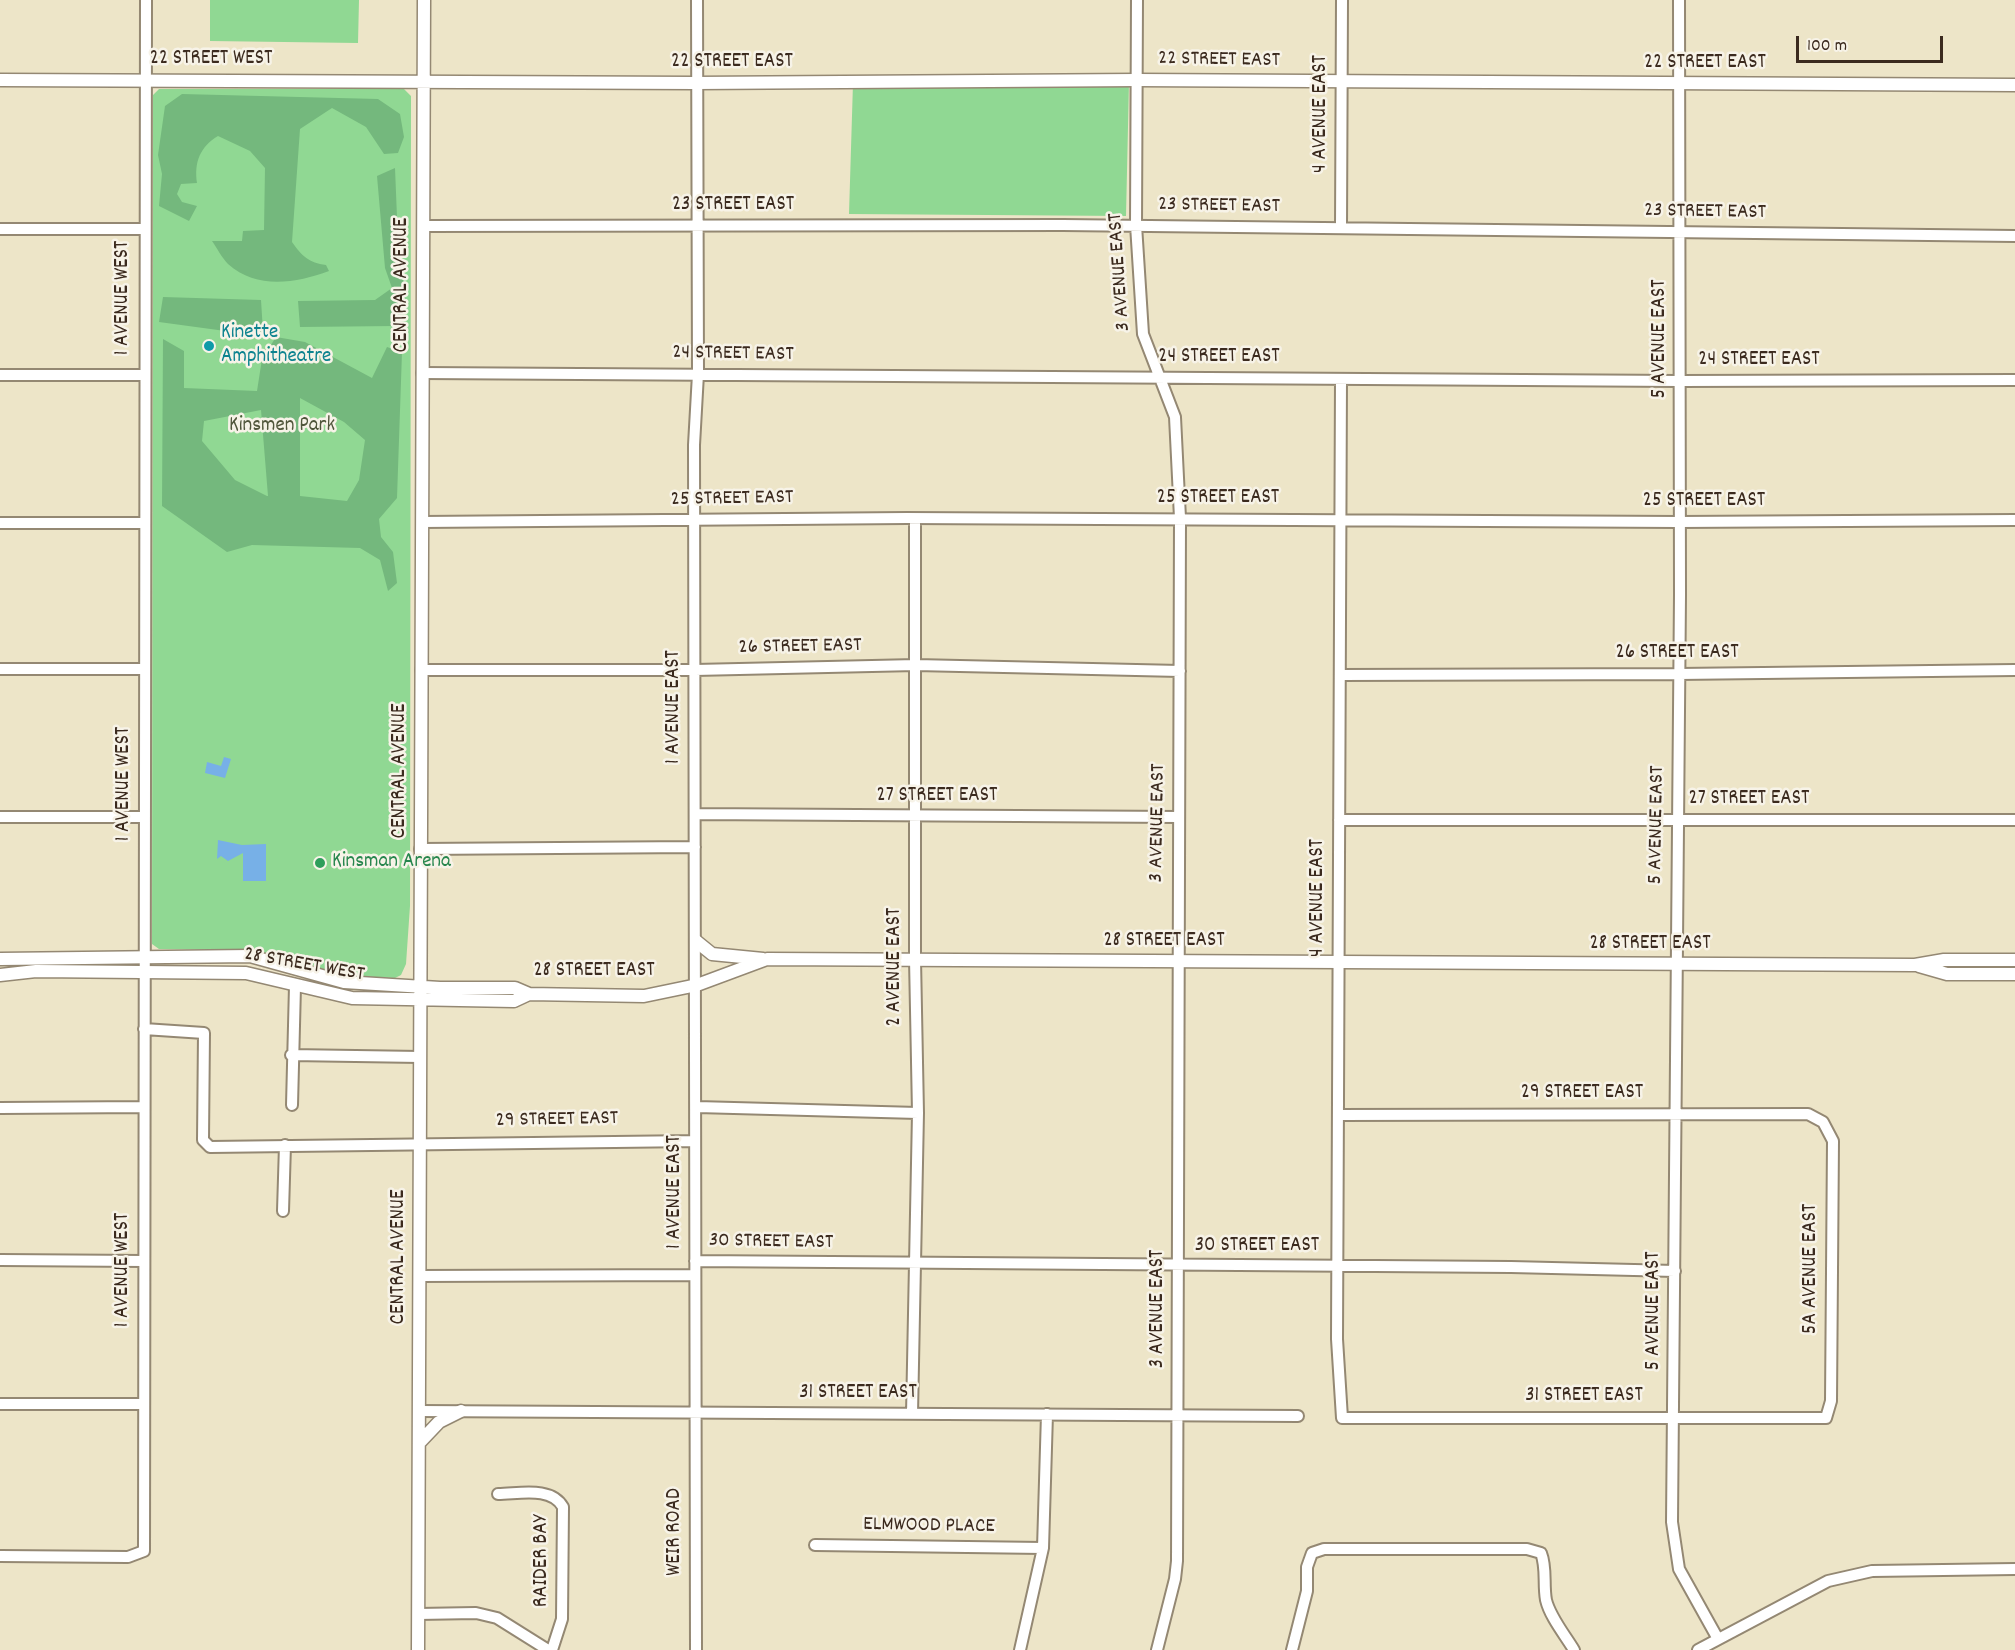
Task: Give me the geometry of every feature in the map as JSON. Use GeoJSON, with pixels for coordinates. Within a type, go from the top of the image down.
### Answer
{"type":"FeatureCollection","features":[{"type":"Feature","properties":{"kind":"street","name":"1 AVENUE WEST"},"geometry":{"type":"LineString","coordinates":[[0,1556],[128,1557],[144,1551],[145,523],[143,375],[146,0]]}},
{"type":"Feature","properties":{"kind":"street","name":"CENTRAL AVENUE"},"geometry":{"type":"LineString","coordinates":[[418,1650],[424,0]]}},
{"type":"Feature","properties":{"kind":"street","name":"1 AVENUE EAST"},"geometry":{"type":"LineString","coordinates":[[695,1413],[697,985],[694,445],[698,374],[697,0]]}},
{"type":"Feature","properties":{"kind":"street","name":"3 AVENUE EAST"},"geometry":{"type":"LineString","coordinates":[[1137,0],[1136,225],[1143,334],[1175,417],[1180,518],[1177,961],[1178,1416],[1175,1579],[1157,1650]]}},
{"type":"Feature","properties":{"kind":"street","name":"4 AVENUE EAST"},"geometry":{"type":"LineString","coordinates":[[1341,227],[1342,0]]}},
{"type":"Feature","properties":{"kind":"street","name":"5 AVENUE EAST"},"geometry":{"type":"LineString","coordinates":[[1679,0],[1679,674],[1672,1522],[1679,1569],[1718,1639]]}},
{"type":"Feature","properties":{"kind":"street","name":"22 STREET WEST"},"geometry":{"type":"LineString","coordinates":[[0,80],[422,81]]}},
{"type":"Feature","properties":{"kind":"street","name":"22 STREET EAST"},"geometry":{"type":"LineString","coordinates":[[422,81],[696,83],[1137,80],[2015,85]]}},
{"type":"Feature","properties":{"kind":"street","name":"23 STREET EAST"},"geometry":{"type":"LineString","coordinates":[[423,225],[1136,225],[2015,236]]}},
{"type":"Feature","properties":{"kind":"street"},"geometry":{"type":"LineString","coordinates":[[0,229],[144,229]]}},
{"type":"Feature","properties":{"kind":"street","name":"24 STREET EAST"},"geometry":{"type":"LineString","coordinates":[[422,373],[1680,381],[2015,380]]}},
{"type":"Feature","properties":{"kind":"street"},"geometry":{"type":"LineString","coordinates":[[0,375],[143,375]]}},
{"type":"Feature","properties":{"kind":"street","name":"4 AVENUE EAST"},"geometry":{"type":"LineString","coordinates":[[1341,379],[1337,1339],[1342,1418]]}},
{"type":"Feature","properties":{"kind":"street","name":"25 STREET EAST"},"geometry":{"type":"LineString","coordinates":[[422,522],[1180,518],[1679,522],[2015,519]]}},
{"type":"Feature","properties":{"kind":"street","name":"2 AVENUE EAST"},"geometry":{"type":"LineString","coordinates":[[912,1414],[918,1113],[915,959],[915,519]]}},
{"type":"Feature","properties":{"kind":"street"},"geometry":{"type":"LineString","coordinates":[[0,523],[145,523]]}},
{"type":"Feature","properties":{"kind":"street","name":"26 STREET EAST"},"geometry":{"type":"LineString","coordinates":[[421,670],[695,670],[916,664],[1180,670]]}},
{"type":"Feature","properties":{"kind":"street"},"geometry":{"type":"LineString","coordinates":[[0,669],[145,669]]}},
{"type":"Feature","properties":{"kind":"street","name":"26 STREET EAST"},"geometry":{"type":"LineString","coordinates":[[1340,675],[2015,670]]}},
{"type":"Feature","properties":{"kind":"street","name":"27 STREET EAST"},"geometry":{"type":"LineString","coordinates":[[695,814],[1179,817]]}},
{"type":"Feature","properties":{"kind":"street"},"geometry":{"type":"LineString","coordinates":[[0,817],[144,817]]}},
{"type":"Feature","properties":{"kind":"street","name":"27 STREET EAST"},"geometry":{"type":"LineString","coordinates":[[1339,820],[2015,820]]}},
{"type":"Feature","properties":{"kind":"street"},"geometry":{"type":"LineString","coordinates":[[420,849],[695,847]]}},
{"type":"Feature","properties":{"kind":"street"},"geometry":{"type":"LineString","coordinates":[[696,941],[712,954],[767,959]]}},
{"type":"Feature","properties":{"kind":"street","name":"28 STREET WEST"},"geometry":{"type":"LineString","coordinates":[[0,959],[250,956],[344,982],[420,986]]}},
{"type":"Feature","properties":{"kind":"street","name":"28 STREET EAST"},"geometry":{"type":"LineString","coordinates":[[420,986],[515,988],[529,994],[644,996],[697,985],[767,959],[1676,965],[1915,965],[1944,960],[2015,960]]}},
{"type":"Feature","properties":{"kind":"street","name":"28 STREET EAST"},"geometry":{"type":"LineString","coordinates":[[1915,965],[1947,974],[2015,974]]}},
{"type":"Feature","properties":{"kind":"street","name":"28 STREET WEST"},"geometry":{"type":"LineString","coordinates":[[0,975],[36,971],[246,973],[352,998],[514,1001],[529,994]]}},
{"type":"Feature","properties":{"kind":"street"},"geometry":{"type":"LineString","coordinates":[[292,1105],[291,1055],[296,986]]}},
{"type":"Feature","properties":{"kind":"street","name":"29 STREET EAST"},"geometry":{"type":"LineString","coordinates":[[144,1029],[204,1033],[203,1140],[210,1147],[695,1141]]}},
{"type":"Feature","properties":{"kind":"street"},"geometry":{"type":"LineString","coordinates":[[291,1055],[420,1057]]}},
{"type":"Feature","properties":{"kind":"street"},"geometry":{"type":"LineString","coordinates":[[0,1108],[144,1107]]}},
{"type":"Feature","properties":{"kind":"street"},"geometry":{"type":"LineString","coordinates":[[696,1107],[918,1113]]}},
{"type":"Feature","properties":{"kind":"street","name":"29 STREET EAST"},"geometry":{"type":"LineString","coordinates":[[1338,1115],[1808,1114],[1823,1122]]}},
{"type":"Feature","properties":{"kind":"street","name":"5A AVENUE EAST"},"geometry":{"type":"LineString","coordinates":[[1823,1122],[1833,1141],[1831,1401],[1826,1418]]}},
{"type":"Feature","properties":{"kind":"street"},"geometry":{"type":"LineString","coordinates":[[283,1211],[285,1145]]}},
{"type":"Feature","properties":{"kind":"street"},"geometry":{"type":"LineString","coordinates":[[0,1260],[144,1261]]}},
{"type":"Feature","properties":{"kind":"street","name":"30 STREET EAST"},"geometry":{"type":"LineString","coordinates":[[695,1261],[1510,1267],[1675,1271]]}},
{"type":"Feature","properties":{"kind":"street","name":"30 STREET EAST"},"geometry":{"type":"LineString","coordinates":[[419,1276],[695,1275]]}},
{"type":"Feature","properties":{"kind":"street"},"geometry":{"type":"LineString","coordinates":[[0,1404],[144,1404]]}},
{"type":"Feature","properties":{"kind":"street","name":"31 STREET EAST"},"geometry":{"type":"LineString","coordinates":[[419,1411],[1298,1416]]}},
{"type":"Feature","properties":{"kind":"street"},"geometry":{"type":"LineString","coordinates":[[419,1443],[439,1422],[461,1411]]}},
{"type":"Feature","properties":{"kind":"street","name":"WEIR ROAD"},"geometry":{"type":"LineString","coordinates":[[695,1413],[696,1650]]}},
{"type":"Feature","properties":{"kind":"street"},"geometry":{"type":"LineString","coordinates":[[1020,1650],[1043,1548],[1047,1414]]}},
{"type":"Feature","properties":{"kind":"street","name":"31 STREET EAST"},"geometry":{"type":"LineString","coordinates":[[1342,1418],[1673,1416],[1826,1418]]}},
{"type":"Feature","properties":{"kind":"street","name":"RAIDER BAY"},"geometry":{"type":"LineString","coordinates":[[498,1494],[548,1493],[558,1497],[563,1507],[562,1619],[545,1649]]}},
{"type":"Feature","properties":{"kind":"street","name":"ELMWOOD PLACE"},"geometry":{"type":"LineString","coordinates":[[815,1545],[1043,1548]]}},
{"type":"Feature","properties":{"kind":"street"},"geometry":{"type":"LineString","coordinates":[[1292,1650],[1307,1591],[1307,1567],[1312,1553],[1324,1549],[1527,1549],[1540,1553],[1545,1563],[1544,1588],[1547,1604],[1574,1650]]}},
{"type":"Feature","properties":{"kind":"street"},"geometry":{"type":"LineString","coordinates":[[1698,1650],[1828,1581],[1872,1571],[2015,1569]]}},
{"type":"Feature","properties":{"kind":"street"},"geometry":{"type":"LineString","coordinates":[[418,1614],[476,1613],[497,1618],[545,1649]]}},
{"type":"Feature","properties":{"kind":"green space"},"geometry":{"type":"Polygon","coordinates":[[[210,0],[359,0],[358,43],[210,41],[210,0]]]}},
{"type":"Feature","properties":{"kind":"green space"},"geometry":{"type":"Polygon","coordinates":[[[1129,82],[1126,216],[849,214],[853,83],[1129,82]]]}},
{"type":"Feature","properties":{"kind":"green space","name":"Kinsmen Park"},"geometry":{"type":"Polygon","coordinates":[[[159,89],[404,89],[411,96],[410,906],[406,964],[401,975],[395,978],[346,976],[255,950],[159,949],[152,944],[153,95],[159,89]]]}},
{"type":"Feature","properties":{"kind":"green space"},"geometry":{"type":"Polygon","coordinates":[[[182,94],[378,99],[400,114],[404,137],[398,153],[384,154],[366,127],[332,108],[300,129],[292,242],[306,258],[326,265],[329,271],[290,281],[264,281],[239,272],[226,262],[212,241],[242,241],[243,231],[264,230],[265,168],[250,151],[218,136],[207,145],[200,156],[196,168],[197,183],[181,184],[177,194],[182,202],[197,206],[189,221],[159,206],[162,174],[158,155],[165,106],[182,94]]]}},
{"type":"Feature","properties":{"kind":"green space"},"geometry":{"type":"Polygon","coordinates":[[[395,168],[398,242],[407,309],[395,326],[300,327],[298,301],[375,300],[392,288],[385,268],[377,176],[395,168]]]}},
{"type":"Feature","properties":{"kind":"green space"},"geometry":{"type":"Polygon","coordinates":[[[163,297],[261,300],[263,332],[240,333],[159,322],[163,297]]]}},
{"type":"Feature","properties":{"kind":"green space"},"geometry":{"type":"Polygon","coordinates":[[[276,337],[305,342],[372,378],[387,347],[402,352],[397,498],[379,519],[381,537],[393,552],[397,583],[388,591],[380,560],[360,548],[252,545],[227,552],[162,506],[163,339],[184,351],[184,388],[257,391],[262,359],[276,337]],[[300,398],[300,496],[347,501],[359,480],[365,440],[344,422],[300,398]],[[261,410],[204,421],[202,441],[235,480],[268,496],[261,410]]]}},
{"type":"Feature","properties":{"kind":"water"},"geometry":{"type":"Polygon","coordinates":[[[224,757],[231,759],[225,778],[205,773],[207,762],[221,766],[224,757]]]}},
{"type":"Feature","properties":{"kind":"water"},"geometry":{"type":"Polygon","coordinates":[[[218,840],[242,845],[266,844],[266,881],[243,881],[243,853],[228,861],[221,856],[217,859],[218,840]]]}},
{"type":"Feature","properties":{"kind":"place","name":"Kinette Amphitheatre"},"geometry":{"type":"Point","coordinates":[209,346]}},
{"type":"Feature","properties":{"kind":"place","name":"Kinsman Arena"},"geometry":{"type":"Point","coordinates":[320,863]}}]}
